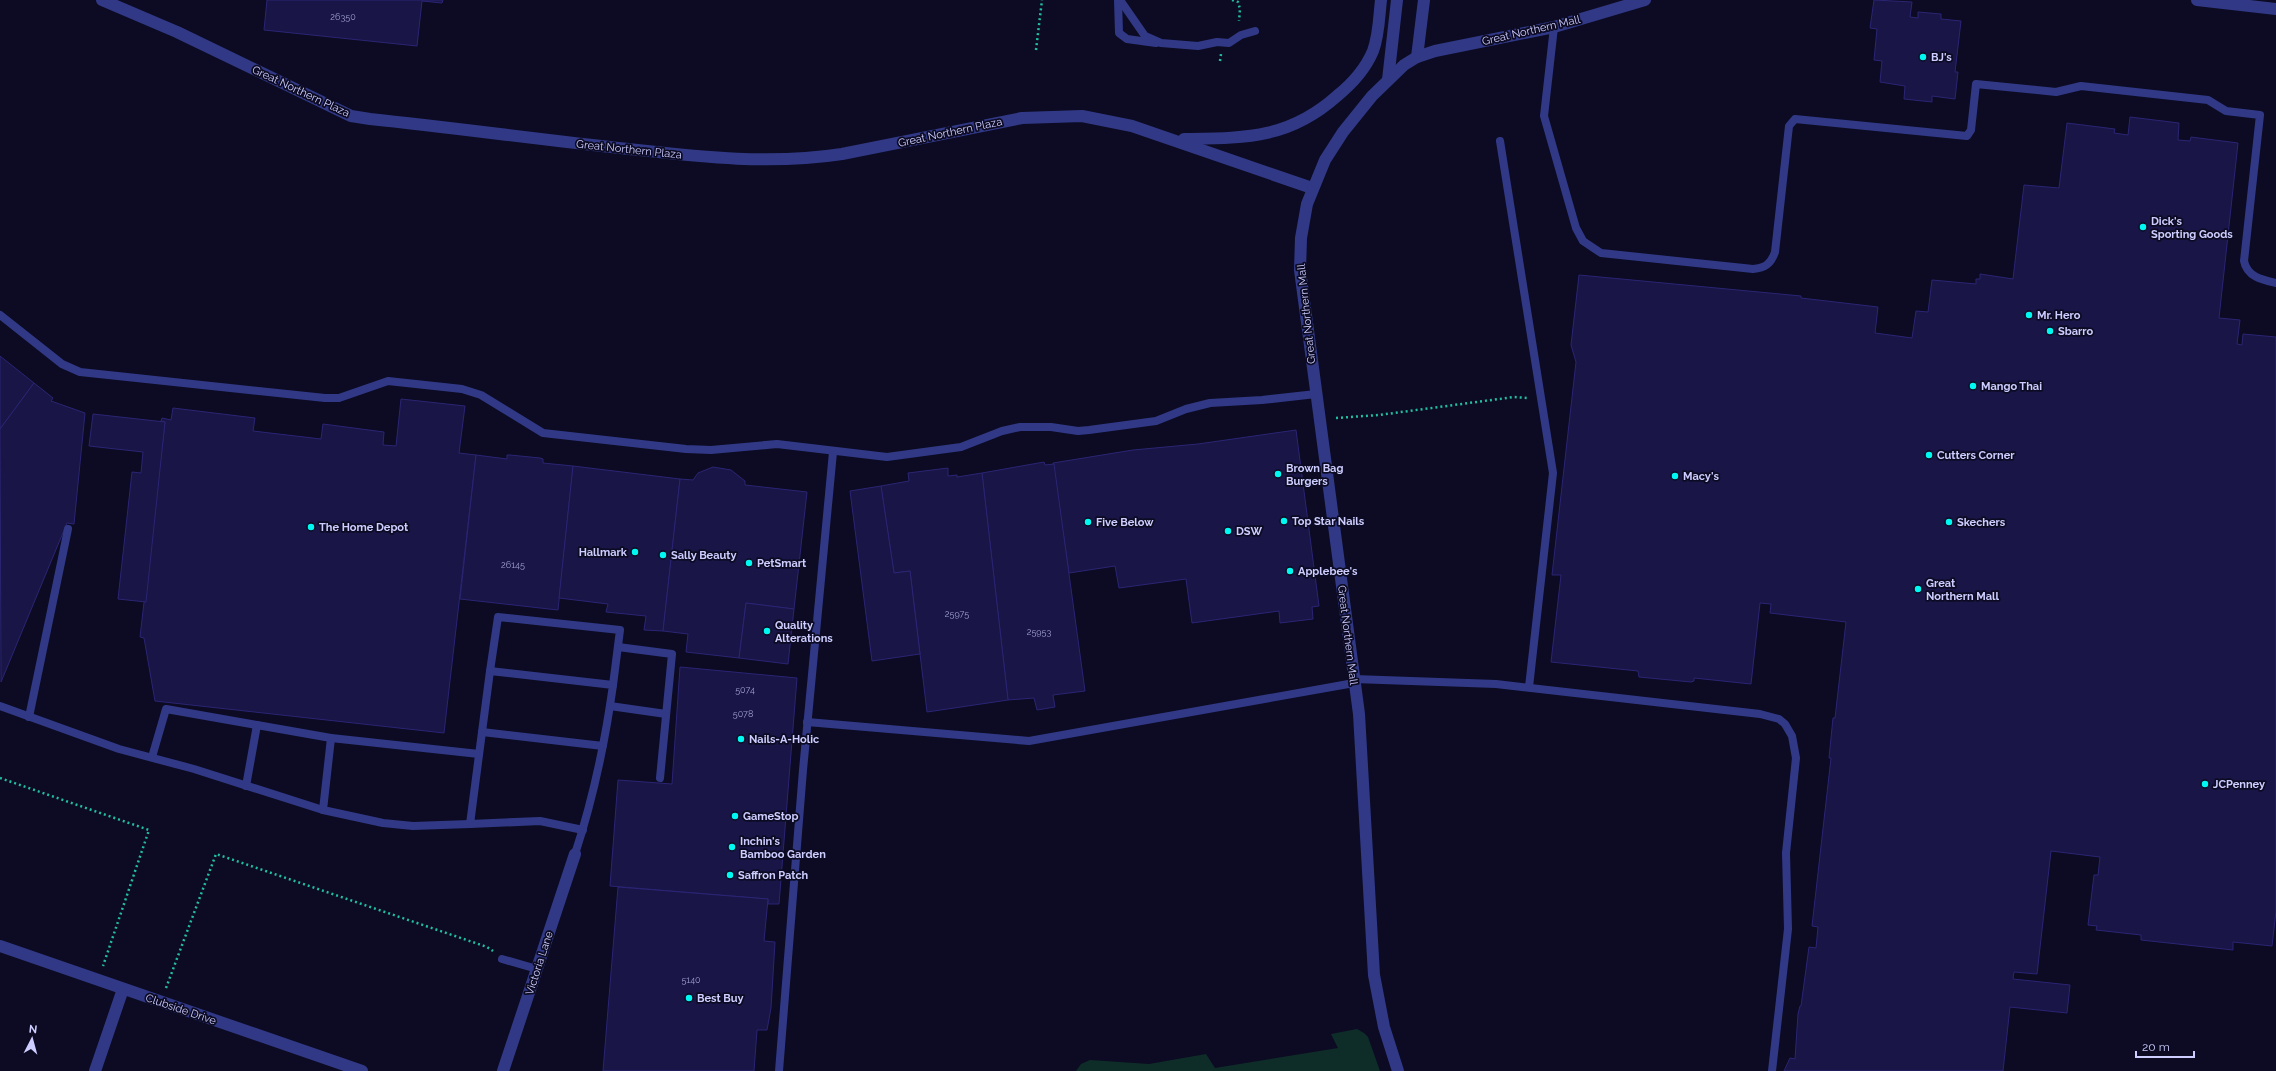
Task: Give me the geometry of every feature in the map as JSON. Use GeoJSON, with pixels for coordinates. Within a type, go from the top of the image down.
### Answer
{"type":"FeatureCollection","features":[{"type":"Feature","properties":{"kind":"street","name":"Great Northern Plaza"},"geometry":{"type":"LineString","coordinates":[[102,0],[177,32],[351,116],[370,119],[736,160],[817,158],[1034,117],[1095,118],[1132,126],[1176,140],[1312,188]]}},
{"type":"Feature","properties":{"kind":"street","name":"Great Northern Plaza"},"geometry":{"type":"LineString","coordinates":[[1176,140],[1229,139],[1264,135],[1303,122],[1323,109],[1356,80],[1364,68],[1375,44],[1381,0]]}},
{"type":"Feature","properties":{"kind":"street"},"geometry":{"type":"LineString","coordinates":[[1388,80],[1397,0]]}},
{"type":"Feature","properties":{"kind":"street"},"geometry":{"type":"LineString","coordinates":[[1417,57],[1424,0]]}},
{"type":"Feature","properties":{"kind":"street","name":"Great Northern Mall"},"geometry":{"type":"LineString","coordinates":[[1398,1071],[1382,1021],[1371,955],[1360,729],[1300,270],[1302,227],[1312,188],[1325,160],[1336,142],[1372,96],[1388,80],[1417,57],[1448,48],[1554,27],[1645,0]]}},
{"type":"Feature","properties":{"kind":"street"},"geometry":{"type":"LineString","coordinates":[[2197,0],[2276,8]]}},
{"type":"Feature","properties":{"kind":"street","name":"Victoria Lane"},"geometry":{"type":"LineString","coordinates":[[503,1071],[576,854]]}},
{"type":"Feature","properties":{"kind":"street","name":"Clubside Drive"},"geometry":{"type":"LineString","coordinates":[[0,946],[362,1071]]}},
{"type":"Feature","properties":{"kind":"street"},"geometry":{"type":"LineString","coordinates":[[94,1071],[123,989]]}},
{"type":"Feature","properties":{"kind":"lane"},"geometry":{"type":"LineString","coordinates":[[1119,0],[1145,36],[1161,43]]}},
{"type":"Feature","properties":{"kind":"lane"},"geometry":{"type":"LineString","coordinates":[[1119,0],[1120,33],[1127,39],[1198,46],[1217,42],[1229,43],[1241,36],[1255,31]]}},
{"type":"Feature","properties":{"kind":"lane"},"geometry":{"type":"LineString","coordinates":[[1554,27],[1544,116],[1576,228],[1583,241],[1601,253],[1753,269],[1766,267],[1770,263],[1775,252],[1789,126],[1795,119],[1967,136],[1971,130],[1976,84],[2051,92],[2081,86],[2208,100],[2226,111],[2260,115],[2244,261],[2247,270],[2254,276],[2276,283]]}},
{"type":"Feature","properties":{"kind":"lane"},"geometry":{"type":"LineString","coordinates":[[1500,141],[1551,455],[1552,481],[1529,687]]}},
{"type":"Feature","properties":{"kind":"lane"},"geometry":{"type":"LineString","coordinates":[[0,315],[62,364],[74,370],[89,373],[330,398],[339,398],[382,382],[404,382],[462,389],[474,392],[537,430],[550,434],[686,450],[711,450],[777,444],[875,457],[893,457],[962,446],[1002,431],[1020,428],[1051,427],[1078,431],[1089,430],[1156,421],[1186,409],[1210,403],[1262,400],[1316,394]]}},
{"type":"Feature","properties":{"kind":"lane"},"geometry":{"type":"LineString","coordinates":[[779,1071],[808,722],[834,452]]}},
{"type":"Feature","properties":{"kind":"lane"},"geometry":{"type":"LineString","coordinates":[[30,717],[68,529]]}},
{"type":"Feature","properties":{"kind":"lane"},"geometry":{"type":"LineString","coordinates":[[470,824],[498,617],[620,630],[603,746],[576,854]]}},
{"type":"Feature","properties":{"kind":"lane"},"geometry":{"type":"LineString","coordinates":[[618,647],[672,654],[660,778]]}},
{"type":"Feature","properties":{"kind":"lane"},"geometry":{"type":"LineString","coordinates":[[490,671],[613,686]]}},
{"type":"Feature","properties":{"kind":"lane"},"geometry":{"type":"LineString","coordinates":[[808,722],[1029,741],[1354,681],[1529,687],[1760,714],[1779,719],[1790,730],[1796,758],[1786,853],[1788,925],[1772,1071]]}},
{"type":"Feature","properties":{"kind":"lane"},"geometry":{"type":"LineString","coordinates":[[0,706],[119,749],[152,757],[323,810],[383,823],[413,826],[540,821],[583,830]]}},
{"type":"Feature","properties":{"kind":"lane"},"geometry":{"type":"LineString","coordinates":[[610,706],[666,714]]}},
{"type":"Feature","properties":{"kind":"lane"},"geometry":{"type":"LineString","coordinates":[[152,757],[166,709],[331,738],[479,754]]}},
{"type":"Feature","properties":{"kind":"lane"},"geometry":{"type":"LineString","coordinates":[[246,786],[258,725]]}},
{"type":"Feature","properties":{"kind":"lane"},"geometry":{"type":"LineString","coordinates":[[482,732],[603,746]]}},
{"type":"Feature","properties":{"kind":"lane"},"geometry":{"type":"LineString","coordinates":[[323,810],[331,738]]}},
{"type":"Feature","properties":{"kind":"lane"},"geometry":{"type":"LineString","coordinates":[[502,959],[537,969]]}},
{"type":"Feature","properties":{"kind":"path"},"geometry":{"type":"LineString","coordinates":[[1036,50],[1042,0]]}},
{"type":"Feature","properties":{"kind":"path"},"geometry":{"type":"LineString","coordinates":[[1232,0],[1238,2],[1240,9],[1238,27]]}},
{"type":"Feature","properties":{"kind":"path"},"geometry":{"type":"LineString","coordinates":[[1319,420],[1379,415],[1514,397],[1524,398],[1541,396]]}},
{"type":"Feature","properties":{"kind":"path"},"geometry":{"type":"LineString","coordinates":[[0,778],[149,830],[98,980]]}},
{"type":"Feature","properties":{"kind":"path"},"geometry":{"type":"LineString","coordinates":[[160,1002],[216,854],[487,947],[502,959]]}},
{"type":"Feature","properties":{"kind":"green space"},"geometry":{"type":"Polygon","coordinates":[[[1357,1029],[1368,1037],[1380,1071],[1076,1071],[1081,1064],[1090,1060],[1149,1064],[1206,1054],[1215,1068],[1338,1048],[1331,1034],[1357,1029]]]}},
{"type":"Feature","properties":{"kind":"building"},"geometry":{"type":"Polygon","coordinates":[[[267,0],[443,0],[442,3],[422,1],[417,46],[264,30],[267,0]]]}},
{"type":"Feature","properties":{"kind":"building"},"geometry":{"type":"Polygon","coordinates":[[[1874,0],[1912,2],[1910,17],[1918,18],[1918,12],[1941,14],[1941,19],[1961,21],[1955,72],[1958,72],[1955,99],[1932,96],[1932,102],[1904,99],[1905,86],[1880,82],[1882,61],[1874,60],[1877,29],[1870,28],[1874,0]]]}},
{"type":"Feature","properties":{"kind":"building","name":"Great Northern Mall"},"geometry":{"type":"Polygon","coordinates":[[[2130,117],[2179,123],[2178,140],[2190,141],[2191,137],[2238,143],[2219,318],[2240,320],[2237,344],[2242,345],[2243,334],[2276,337],[2276,911],[2272,946],[2233,942],[2233,950],[2141,940],[2141,935],[2096,930],[2097,926],[2088,925],[2094,875],[2098,875],[2100,857],[2051,851],[2037,974],[2014,972],[2013,979],[2070,985],[2067,1013],[2010,1007],[2003,1071],[1784,1071],[1790,1058],[1795,1059],[1798,1014],[1801,1006],[1809,947],[1816,948],[1818,927],[1812,926],[1831,758],[1829,758],[1833,718],[1835,718],[1846,622],[1770,613],[1771,604],[1760,603],[1751,684],[1694,678],[1694,681],[1691,682],[1639,677],[1638,671],[1551,662],[1561,575],[1552,575],[1576,362],[1571,345],[1579,275],[1801,296],[1801,298],[1878,307],[1875,333],[1912,338],[1916,311],[1928,312],[1932,280],[1976,284],[1976,279],[1980,279],[1980,274],[2013,279],[2024,185],[2059,188],[2067,123],[2115,129],[2114,133],[2128,135],[2130,117]]]}},
{"type":"Feature","properties":{"kind":"building"},"geometry":{"type":"Polygon","coordinates":[[[0,356],[34,383],[0,429],[0,356]]]}},
{"type":"Feature","properties":{"kind":"building"},"geometry":{"type":"Polygon","coordinates":[[[34,383],[53,398],[51,401],[85,413],[74,524],[67,523],[1,682],[0,429],[34,383]]]}},
{"type":"Feature","properties":{"kind":"building","name":"The Home Depot"},"geometry":{"type":"Polygon","coordinates":[[[401,399],[465,406],[459,453],[476,455],[444,733],[155,701],[144,638],[140,637],[165,422],[161,421],[162,418],[171,420],[173,408],[255,418],[253,431],[321,439],[323,424],[384,432],[383,445],[396,446],[401,399]]]}},
{"type":"Feature","properties":{"kind":"building"},"geometry":{"type":"Polygon","coordinates":[[[93,414],[165,422],[146,602],[118,599],[132,472],[141,473],[143,452],[89,446],[93,414]]]}},
{"type":"Feature","properties":{"kind":"building"},"geometry":{"type":"Polygon","coordinates":[[[1296,430],[1319,606],[1312,607],[1313,619],[1280,623],[1279,611],[1192,623],[1186,579],[1119,588],[1115,566],[1069,573],[1053,463],[1133,450],[1198,444],[1296,430]]]}},
{"type":"Feature","properties":{"kind":"building"},"geometry":{"type":"Polygon","coordinates":[[[476,455],[507,459],[507,455],[540,458],[543,459],[543,463],[573,466],[558,610],[460,599],[476,455]]]}},
{"type":"Feature","properties":{"kind":"building"},"geometry":{"type":"Polygon","coordinates":[[[1044,462],[1045,465],[1054,464],[1085,691],[1053,695],[1055,707],[1037,710],[1034,698],[1008,700],[982,473],[1044,462]]]}},
{"type":"Feature","properties":{"kind":"building"},"geometry":{"type":"Polygon","coordinates":[[[573,466],[680,479],[663,631],[644,630],[646,616],[606,612],[608,604],[559,598],[573,466]]]}},
{"type":"Feature","properties":{"kind":"building"},"geometry":{"type":"Polygon","coordinates":[[[713,467],[731,470],[745,481],[745,485],[807,492],[794,609],[746,603],[739,658],[686,652],[688,634],[663,631],[680,479],[693,480],[698,473],[713,467]]]}},
{"type":"Feature","properties":{"kind":"building"},"geometry":{"type":"Polygon","coordinates":[[[948,468],[948,476],[957,475],[957,477],[982,473],[1008,700],[927,712],[910,571],[894,573],[881,486],[909,481],[908,473],[948,468]]]}},
{"type":"Feature","properties":{"kind":"building"},"geometry":{"type":"Polygon","coordinates":[[[881,486],[894,573],[910,571],[920,654],[872,661],[850,491],[881,486]]]}},
{"type":"Feature","properties":{"kind":"building"},"geometry":{"type":"Polygon","coordinates":[[[746,603],[794,609],[788,664],[739,658],[746,603]]]}},
{"type":"Feature","properties":{"kind":"building"},"geometry":{"type":"Polygon","coordinates":[[[680,667],[797,678],[779,904],[768,904],[768,899],[610,886],[618,780],[672,784],[680,667]]]}},
{"type":"Feature","properties":{"kind":"building"},"geometry":{"type":"Polygon","coordinates":[[[618,887],[768,899],[764,941],[775,942],[771,1008],[767,1030],[757,1030],[754,1071],[603,1071],[618,887]]]}},
{"type":"Feature","properties":{"kind":"place","name":"BJ's"},"geometry":{"type":"Point","coordinates":[1923,57]}},
{"type":"Feature","properties":{"kind":"place","name":"Dick's Sporting Goods"},"geometry":{"type":"Point","coordinates":[2143,227]}},
{"type":"Feature","properties":{"kind":"place","name":"Mr. Hero"},"geometry":{"type":"Point","coordinates":[2029,315]}},
{"type":"Feature","properties":{"kind":"place","name":"Sbarro"},"geometry":{"type":"Point","coordinates":[2050,331]}},
{"type":"Feature","properties":{"kind":"place","name":"Mango Thai"},"geometry":{"type":"Point","coordinates":[1973,386]}},
{"type":"Feature","properties":{"kind":"place","name":"Cutters Corner"},"geometry":{"type":"Point","coordinates":[1929,455]}},
{"type":"Feature","properties":{"kind":"place","name":"Brown Bag Burgers"},"geometry":{"type":"Point","coordinates":[1278,474]}},
{"type":"Feature","properties":{"kind":"place","name":"Macy's"},"geometry":{"type":"Point","coordinates":[1675,476]}},
{"type":"Feature","properties":{"kind":"place","name":"Top Star Nails"},"geometry":{"type":"Point","coordinates":[1284,521]}},
{"type":"Feature","properties":{"kind":"place","name":"Five Below"},"geometry":{"type":"Point","coordinates":[1088,522]}},
{"type":"Feature","properties":{"kind":"place","name":"Skechers"},"geometry":{"type":"Point","coordinates":[1949,522]}},
{"type":"Feature","properties":{"kind":"place","name":"The Home Depot"},"geometry":{"type":"Point","coordinates":[311,527]}},
{"type":"Feature","properties":{"kind":"place","name":"DSW"},"geometry":{"type":"Point","coordinates":[1228,531]}},
{"type":"Feature","properties":{"kind":"place","name":"Hallmark"},"geometry":{"type":"Point","coordinates":[635,552]}},
{"type":"Feature","properties":{"kind":"place","name":"Sally Beauty"},"geometry":{"type":"Point","coordinates":[663,555]}},
{"type":"Feature","properties":{"kind":"place","name":"PetSmart"},"geometry":{"type":"Point","coordinates":[749,563]}},
{"type":"Feature","properties":{"kind":"place","name":"Applebee's"},"geometry":{"type":"Point","coordinates":[1290,571]}},
{"type":"Feature","properties":{"kind":"place","name":"Great Northern Mall"},"geometry":{"type":"Point","coordinates":[1918,589]}},
{"type":"Feature","properties":{"kind":"place","name":"Quality Alterations"},"geometry":{"type":"Point","coordinates":[767,631]}},
{"type":"Feature","properties":{"kind":"place","name":"Nails-A-Holic"},"geometry":{"type":"Point","coordinates":[741,739]}},
{"type":"Feature","properties":{"kind":"place","name":"JCPenney"},"geometry":{"type":"Point","coordinates":[2205,784]}},
{"type":"Feature","properties":{"kind":"place","name":"GameStop"},"geometry":{"type":"Point","coordinates":[735,816]}},
{"type":"Feature","properties":{"kind":"place","name":"Inchin's Bamboo Garden"},"geometry":{"type":"Point","coordinates":[732,847]}},
{"type":"Feature","properties":{"kind":"place","name":"Saffron Patch"},"geometry":{"type":"Point","coordinates":[730,875]}},
{"type":"Feature","properties":{"kind":"place","name":"Best Buy"},"geometry":{"type":"Point","coordinates":[689,998]}}]}
